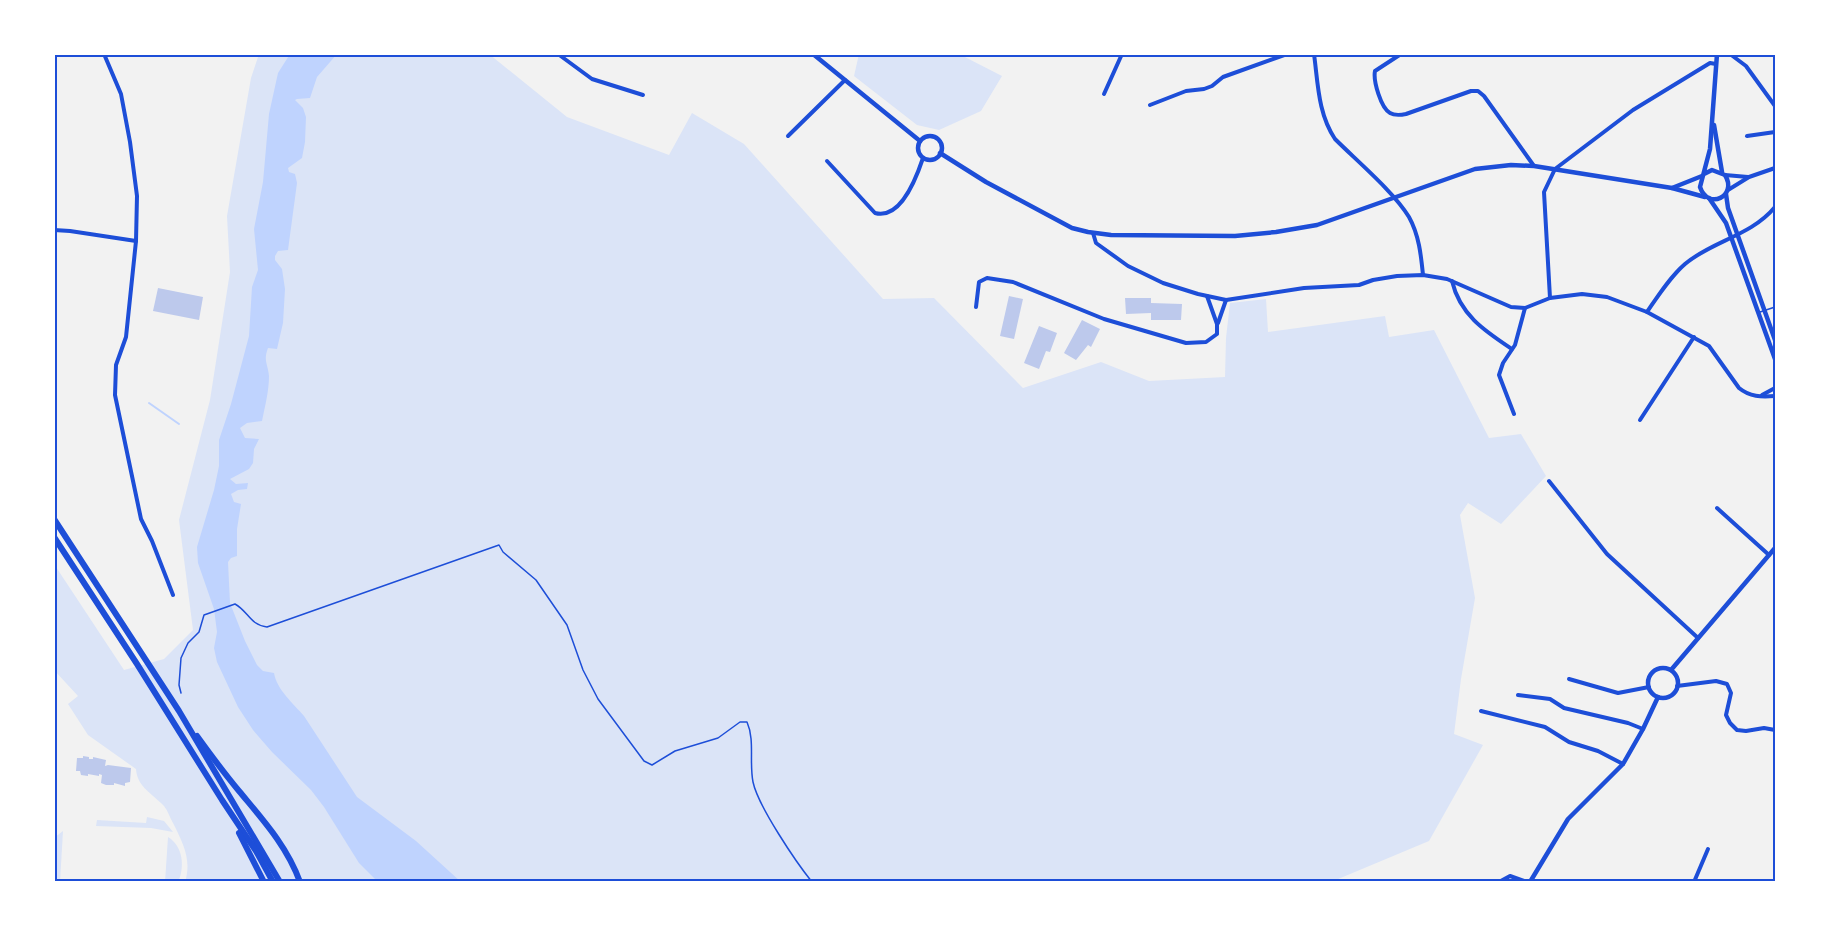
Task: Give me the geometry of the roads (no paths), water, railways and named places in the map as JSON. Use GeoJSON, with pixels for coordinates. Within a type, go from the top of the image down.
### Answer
{"type":"FeatureCollection","features":[{"type":"Feature","properties":{"kind":"highway"},"geometry":{"type":"LineString","coordinates":[[55,520],[179,711],[280,882]]}},
{"type":"Feature","properties":{"kind":"highway"},"geometry":{"type":"LineString","coordinates":[[54,538],[137,664],[222,801],[256,851],[273,882]]}},
{"type":"Feature","properties":{"kind":"highway"},"geometry":{"type":"LineString","coordinates":[[179,711],[218,765],[268,824],[289,856],[300,882]]}},
{"type":"Feature","properties":{"kind":"highway"},"geometry":{"type":"LineString","coordinates":[[222,801],[264,882]]}},
{"type":"Feature","properties":{"kind":"street"},"geometry":{"type":"LineString","coordinates":[[104,54],[121,94],[137,196],[126,337],[116,365],[115,395],[141,519],[173,596]]}},
{"type":"Feature","properties":{"kind":"street"},"geometry":{"type":"LineString","coordinates":[[558,54],[592,79],[643,95]]}},
{"type":"Feature","properties":{"kind":"street"},"geometry":{"type":"LineString","coordinates":[[813,54],[920,141]]}},
{"type":"Feature","properties":{"kind":"street"},"geometry":{"type":"LineString","coordinates":[[1104,94],[1122,54]]}},
{"type":"Feature","properties":{"kind":"street"},"geometry":{"type":"LineString","coordinates":[[1150,105],[1186,91],[1204,89],[1223,77],[1287,54]]}},
{"type":"Feature","properties":{"kind":"street"},"geometry":{"type":"LineString","coordinates":[[1314,54],[1321,106],[1329,130],[1409,218],[1419,243],[1423,275]]}},
{"type":"Feature","properties":{"kind":"street"},"geometry":{"type":"LineString","coordinates":[[1401,54],[1375,71],[1374,76],[1384,108],[1389,113],[1406,114],[1471,91],[1478,91],[1484,96],[1534,166]]}},
{"type":"Feature","properties":{"kind":"street"},"geometry":{"type":"LineString","coordinates":[[1775,106],[1746,66],[1728,54],[1718,54],[1710,149],[1700,187],[1726,223],[1775,340]]}},
{"type":"Feature","properties":{"kind":"street"},"geometry":{"type":"LineString","coordinates":[[1550,298],[1544,192],[1556,170],[1634,110],[1710,63],[1716,64]]}},
{"type":"Feature","properties":{"kind":"street"},"geometry":{"type":"LineString","coordinates":[[788,136],[845,80]]}},
{"type":"Feature","properties":{"kind":"street"},"geometry":{"type":"LineString","coordinates":[[1712,111],[1724,173],[1728,180],[1728,208],[1775,359]]}},
{"type":"Feature","properties":{"kind":"street"},"geometry":{"type":"LineString","coordinates":[[1747,136],[1775,132]]}},
{"type":"Feature","properties":{"kind":"street"},"geometry":{"type":"LineString","coordinates":[[929,136],[937,138],[941,144],[940,153],[936,158],[929,160],[923,158],[918,151],[920,141],[929,136]]}},
{"type":"Feature","properties":{"kind":"street"},"geometry":{"type":"LineString","coordinates":[[940,153],[986,182],[1072,228],[1093,233],[1235,236],[1317,225],[1475,169],[1511,165],[1534,166],[1672,188],[1718,199],[1749,177],[1775,168]]}},
{"type":"Feature","properties":{"kind":"street"},"geometry":{"type":"LineString","coordinates":[[827,161],[875,213],[885,214],[900,204],[917,176],[923,158]]}},
{"type":"Feature","properties":{"kind":"street"},"geometry":{"type":"LineString","coordinates":[[1672,188],[1712,170],[1749,177]]}},
{"type":"Feature","properties":{"kind":"street"},"geometry":{"type":"LineString","coordinates":[[1647,312],[1685,264],[1764,220],[1775,207]]}},
{"type":"Feature","properties":{"kind":"street"},"geometry":{"type":"LineString","coordinates":[[56,229],[135,241]]}},
{"type":"Feature","properties":{"kind":"street"},"geometry":{"type":"LineString","coordinates":[[1093,233],[1096,243],[1128,266],[1163,283],[1226,300],[1304,288],[1359,285],[1397,276],[1423,275],[1452,281],[1511,307],[1525,308],[1550,298],[1582,294],[1607,297],[1647,312],[1709,346],[1738,388],[1750,395],[1775,396]]}},
{"type":"Feature","properties":{"kind":"street"},"geometry":{"type":"LineString","coordinates":[[976,307],[979,282],[987,278],[996,278],[1013,282],[1104,319],[1186,343],[1206,342],[1217,334],[1217,324],[1207,296]]}},
{"type":"Feature","properties":{"kind":"street"},"geometry":{"type":"LineString","coordinates":[[1452,281],[1466,313],[1480,328],[1512,349]]}},
{"type":"Feature","properties":{"kind":"street"},"geometry":{"type":"LineString","coordinates":[[1217,324],[1226,300]]}},
{"type":"Feature","properties":{"kind":"street"},"geometry":{"type":"LineString","coordinates":[[1514,414],[1499,375],[1520,330],[1525,308]]}},
{"type":"Feature","properties":{"kind":"street"},"geometry":{"type":"LineString","coordinates":[[1640,420],[1694,337]]}},
{"type":"Feature","properties":{"kind":"street"},"geometry":{"type":"LineString","coordinates":[[1761,396],[1775,388]]}},
{"type":"Feature","properties":{"kind":"street"},"geometry":{"type":"LineString","coordinates":[[1549,481],[1607,554],[1698,638]]}},
{"type":"Feature","properties":{"kind":"street"},"geometry":{"type":"LineString","coordinates":[[1717,508],[1769,555]]}},
{"type":"Feature","properties":{"kind":"street"},"geometry":{"type":"LineString","coordinates":[[1671,670],[1775,548]]}},
{"type":"Feature","properties":{"kind":"street"},"geometry":{"type":"LineString","coordinates":[[1662,668],[1671,670],[1676,677],[1677,686],[1672,694],[1663,698],[1658,697],[1648,687],[1648,678],[1654,671],[1662,668]]}},
{"type":"Feature","properties":{"kind":"street"},"geometry":{"type":"LineString","coordinates":[[1569,679],[1618,693],[1648,687]]}},
{"type":"Feature","properties":{"kind":"street"},"geometry":{"type":"LineString","coordinates":[[1677,686],[1716,681],[1727,684],[1731,693],[1726,715],[1730,723],[1737,729],[1746,731],[1764,728],[1775,730]]}},
{"type":"Feature","properties":{"kind":"street"},"geometry":{"type":"LineString","coordinates":[[1518,695],[1550,699],[1564,708],[1628,723],[1643,729]]}},
{"type":"Feature","properties":{"kind":"street"},"geometry":{"type":"LineString","coordinates":[[1499,882],[1510,876],[1528,882],[1568,819],[1623,764],[1658,697]]}},
{"type":"Feature","properties":{"kind":"street"},"geometry":{"type":"LineString","coordinates":[[1481,711],[1545,727],[1569,742],[1598,751],[1623,764]]}},
{"type":"Feature","properties":{"kind":"street"},"geometry":{"type":"LineString","coordinates":[[1695,882],[1708,849]]}},
{"type":"Feature","properties":{"kind":"lane"},"geometry":{"type":"LineString","coordinates":[[1762,312],[1775,307]]}},
{"type":"Feature","properties":{"kind":"water"},"geometry":{"type":"Polygon","coordinates":[[[290,54],[337,54],[317,77],[310,98],[295,100],[303,108],[306,117],[305,142],[302,158],[288,168],[289,172],[295,174],[297,183],[288,250],[278,251],[275,256],[275,260],[282,269],[285,289],[283,323],[277,349],[268,348],[267,352],[269,382],[262,421],[247,423],[240,428],[245,438],[259,439],[254,449],[253,463],[249,469],[230,479],[236,484],[248,483],[247,489],[231,494],[234,502],[241,504],[237,529],[237,556],[228,562],[230,603],[257,665],[263,671],[274,673],[282,691],[304,716],[357,797],[416,841],[461,882],[378,882],[359,863],[311,790],[253,730],[238,707],[217,662],[214,648],[217,632],[214,609],[198,563],[197,547],[219,466],[219,440],[249,336],[252,287],[258,270],[254,229],[263,182],[269,114],[278,73],[290,54]]]}},
{"type":"Feature","properties":{"kind":"waterway"},"geometry":{"type":"LineString","coordinates":[[149,403],[179,424]]}}]}
